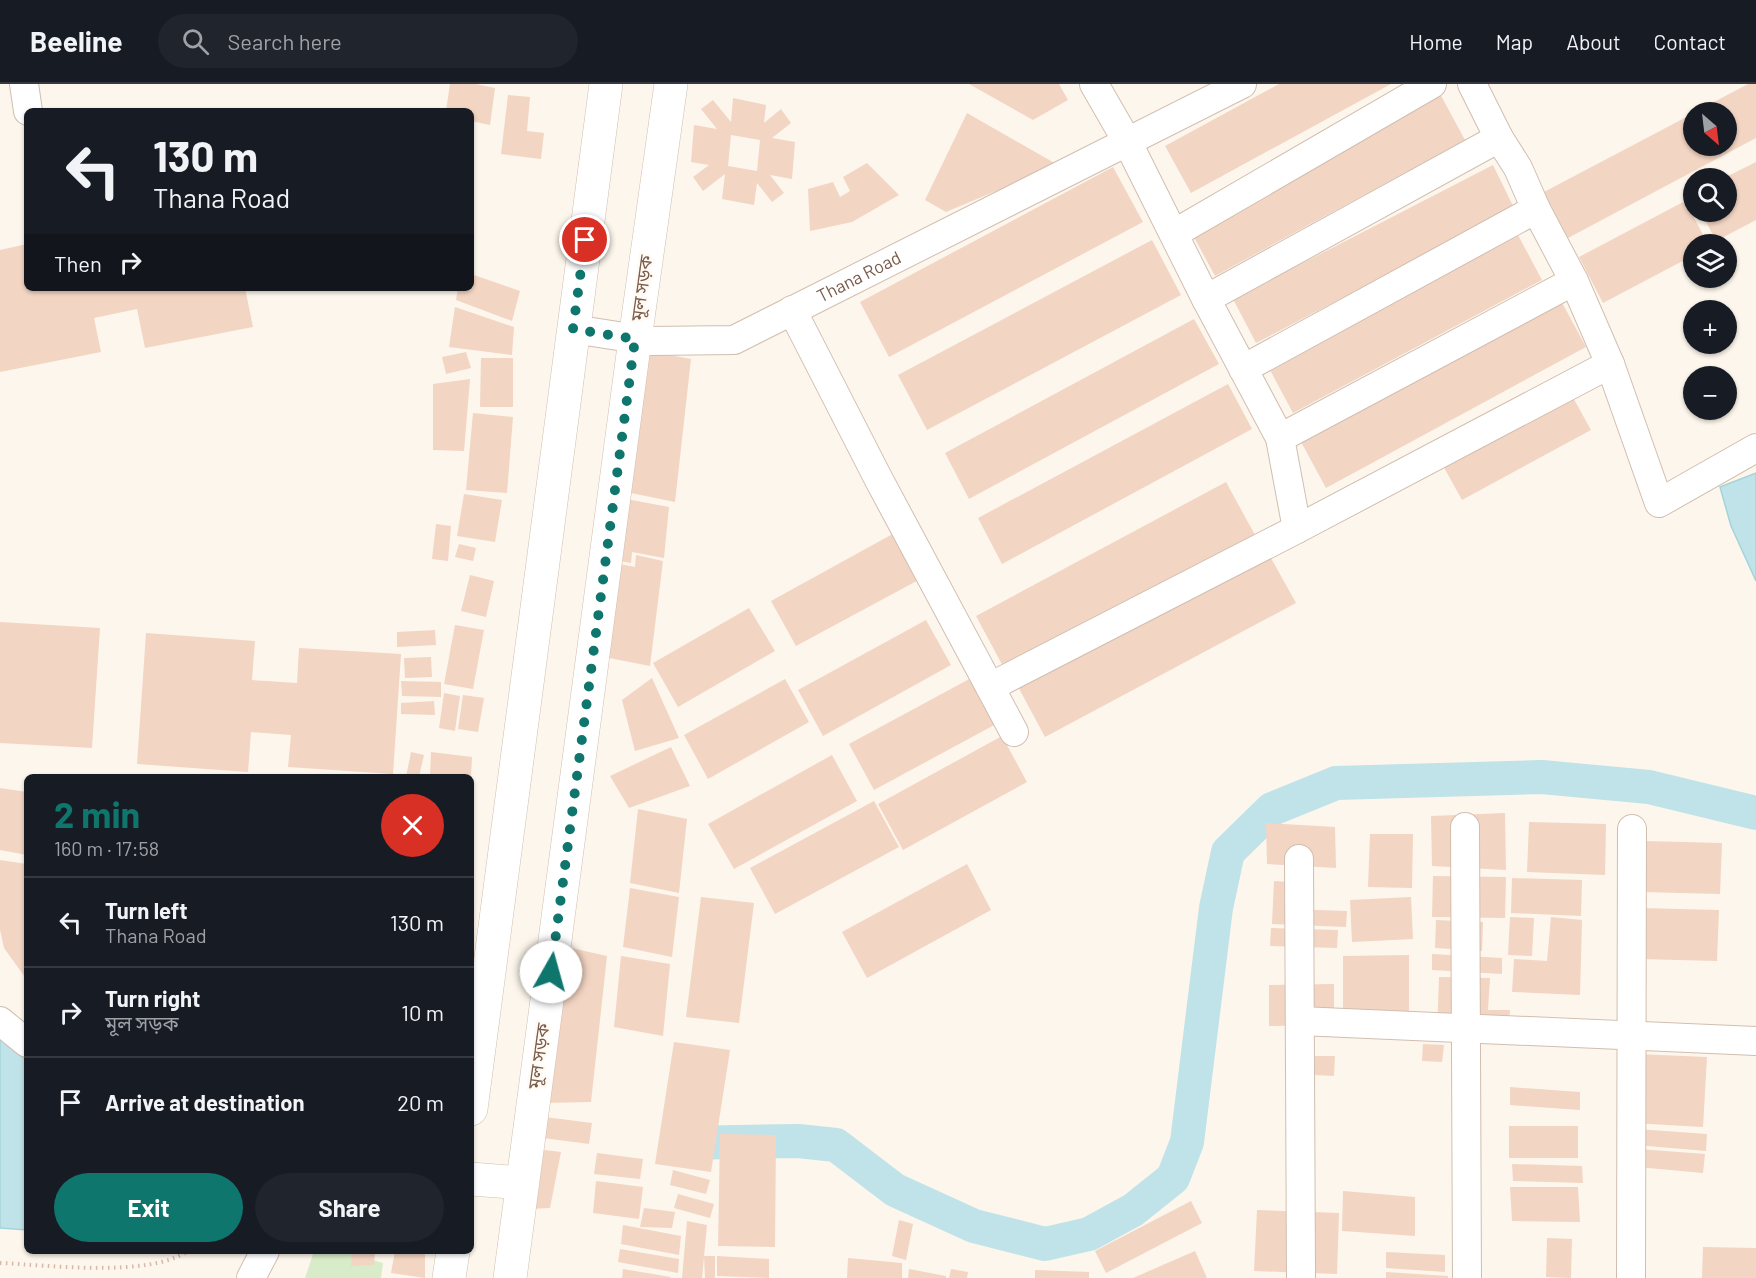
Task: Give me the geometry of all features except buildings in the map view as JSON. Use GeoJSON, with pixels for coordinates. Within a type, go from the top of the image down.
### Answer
{"type":"FeatureCollection","features":[{"type":"Feature","properties":{"kind":"street"},"geometry":{"type":"LineString","coordinates":[[24,84],[28,108]]}},
{"type":"Feature","properties":{"kind":"street"},"geometry":{"type":"LineString","coordinates":[[474,1086],[606,84]]}},
{"type":"Feature","properties":{"kind":"street","name":"মূল সড়ক"},"geometry":{"type":"LineString","coordinates":[[510,1278],[671,84]]}},
{"type":"Feature","properties":{"kind":"street"},"geometry":{"type":"LineString","coordinates":[[1094,84],[1128,143],[1206,299],[1280,438],[1297,529]]}},
{"type":"Feature","properties":{"kind":"street","name":"Thana Road"},"geometry":{"type":"LineString","coordinates":[[573,329],[650,341],[734,340],[1242,84]]}},
{"type":"Feature","properties":{"kind":"street"},"geometry":{"type":"LineString","coordinates":[[1174,233],[1432,84]]}},
{"type":"Feature","properties":{"kind":"street"},"geometry":{"type":"LineString","coordinates":[[1472,84],[1499,138],[1518,168],[1536,209],[1574,281],[1610,364],[1659,503],[1756,448]]}},
{"type":"Feature","properties":{"kind":"street"},"geometry":{"type":"LineString","coordinates":[[1206,299],[1499,138]]}},
{"type":"Feature","properties":{"kind":"street"},"geometry":{"type":"LineString","coordinates":[[1243,369],[1536,209]]}},
{"type":"Feature","properties":{"kind":"street"},"geometry":{"type":"LineString","coordinates":[[1280,438],[1574,281]]}},
{"type":"Feature","properties":{"kind":"street"},"geometry":{"type":"LineString","coordinates":[[792,310],[878,478],[1014,732]]}},
{"type":"Feature","properties":{"kind":"street"},"geometry":{"type":"LineString","coordinates":[[990,687],[1610,364]]}},
{"type":"Feature","properties":{"kind":"street"},"geometry":{"type":"LineString","coordinates":[[1465,827],[1467,1278]]}},
{"type":"Feature","properties":{"kind":"street"},"geometry":{"type":"LineString","coordinates":[[1631,1278],[1632,829]]}},
{"type":"Feature","properties":{"kind":"street"},"geometry":{"type":"LineString","coordinates":[[1299,859],[1301,1278]]}},
{"type":"Feature","properties":{"kind":"street"},"geometry":{"type":"LineString","coordinates":[[0,1021],[24,1040]]}},
{"type":"Feature","properties":{"kind":"street"},"geometry":{"type":"LineString","coordinates":[[1300,1021],[1756,1041]]}},
{"type":"Feature","properties":{"kind":"street"},"geometry":{"type":"LineString","coordinates":[[474,1179],[522,1184]]}},
{"type":"Feature","properties":{"kind":"street"},"geometry":{"type":"LineString","coordinates":[[251,1278],[263,1254]]}},
{"type":"Feature","properties":{"kind":"street"},"geometry":{"type":"LineString","coordinates":[[449,1278],[453,1254]]}},
{"type":"Feature","properties":{"kind":"path"},"geometry":{"type":"LineString","coordinates":[[0,1263],[129,1269],[178,1258],[184,1254]]}},
{"type":"Feature","properties":{"kind":"green space"},"geometry":{"type":"Polygon","coordinates":[[[313,1254],[353,1254],[383,1263],[381,1278],[305,1278],[313,1254]]]}},
{"type":"Feature","properties":{"kind":"water"},"geometry":{"type":"Polygon","coordinates":[[[1756,473],[1756,581],[1731,526],[1720,487],[1756,473]]]}},
{"type":"Feature","properties":{"kind":"water"},"geometry":{"type":"Polygon","coordinates":[[[0,1038],[24,1056],[24,1230],[0,1228],[0,1038]]]}},
{"type":"Feature","properties":{"kind":"waterway"},"geometry":{"type":"LineString","coordinates":[[681,1143],[798,1141],[836,1145],[895,1190],[974,1226],[1045,1244],[1089,1234],[1133,1210],[1173,1178],[1187,1142],[1216,908],[1228,852],[1272,809],[1336,783],[1542,777],[1649,787],[1756,813]]}},
{"type":"Feature","properties":{"kind":"route"},"geometry":{"type":"LineString","coordinates":[[551,972],[635,339],[573,329],[585,240]]}}]}
